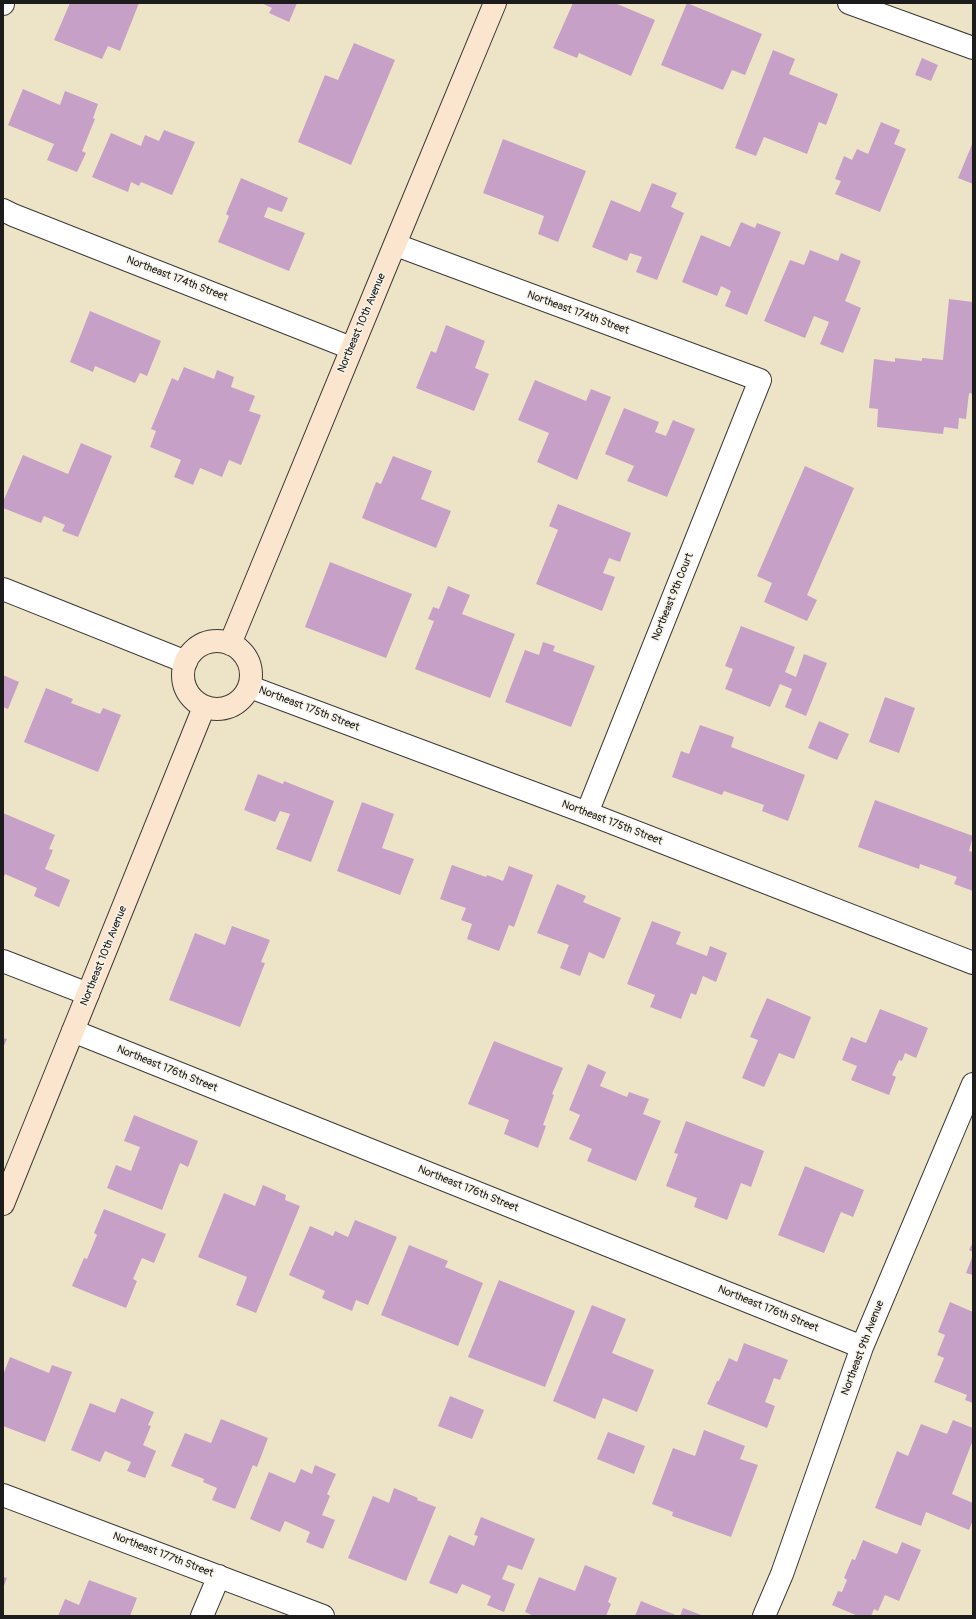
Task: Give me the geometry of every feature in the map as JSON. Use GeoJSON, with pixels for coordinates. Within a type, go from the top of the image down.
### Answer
{"type":"FeatureCollection","features":[{"type":"Feature","properties":{"kind":"street","name":"Northeast 10th Avenue"},"geometry":{"type":"LineString","coordinates":[[230,644],[351,348],[396,245],[495,3]]}},
{"type":"Feature","properties":{"kind":"street"},"geometry":{"type":"LineString","coordinates":[[849,3],[973,48]]}},
{"type":"Feature","properties":{"kind":"street","name":"Northeast 174th Street"},"geometry":{"type":"LineString","coordinates":[[3,210],[351,348]]}},
{"type":"Feature","properties":{"kind":"street","name":"Northeast 174th Street"},"geometry":{"type":"LineString","coordinates":[[396,245],[760,380]]}},
{"type":"Feature","properties":{"kind":"street","name":"Northeast 9th Court"},"geometry":{"type":"LineString","coordinates":[[587,813],[760,380]]}},
{"type":"Feature","properties":{"kind":"street"},"geometry":{"type":"LineString","coordinates":[[3,589],[186,662]]}},
{"type":"Feature","properties":{"kind":"street"},"geometry":{"type":"LineString","coordinates":[[219,641],[230,644],[240,649],[247,657],[251,667],[252,678],[250,687],[243,698],[235,705],[225,709],[204,707],[194,700],[186,691],[183,679],[183,667],[188,656],[196,648],[207,642],[219,641]]}},
{"type":"Feature","properties":{"kind":"street","name":"Northeast 175th Street"},"geometry":{"type":"LineString","coordinates":[[250,687],[587,813],[973,962]]}},
{"type":"Feature","properties":{"kind":"street","name":"Northeast 10th Avenue"},"geometry":{"type":"LineString","coordinates":[[3,1204],[204,707]]}},
{"type":"Feature","properties":{"kind":"street"},"geometry":{"type":"LineString","coordinates":[[3,961],[88,994]]}},
{"type":"Feature","properties":{"kind":"street","name":"Northeast 176th Street"},"geometry":{"type":"LineString","coordinates":[[73,1031],[862,1347]]}},
{"type":"Feature","properties":{"kind":"street","name":"Northeast 9th Avenue"},"geometry":{"type":"LineString","coordinates":[[764,1616],[782,1574],[862,1347],[973,1084]]}},
{"type":"Feature","properties":{"kind":"street","name":"Northeast 177th Street"},"geometry":{"type":"LineString","coordinates":[[3,1495],[323,1616]]}},
{"type":"Feature","properties":{"kind":"street"},"geometry":{"type":"LineString","coordinates":[[202,1616],[219,1576]]}},
{"type":"Feature","properties":{"kind":"building"},"geometry":{"type":"Polygon","coordinates":[[[70,3],[139,3],[120,51],[108,46],[102,59],[54,40],[70,3]]]}},
{"type":"Feature","properties":{"kind":"building"},"geometry":{"type":"Polygon","coordinates":[[[261,3],[297,3],[289,22],[269,13],[272,8],[261,3]]]}},
{"type":"Feature","properties":{"kind":"building"},"geometry":{"type":"Polygon","coordinates":[[[573,3],[615,3],[655,20],[631,76],[579,53],[577,58],[553,48],[573,3]]]}},
{"type":"Feature","properties":{"kind":"building"},"geometry":{"type":"Polygon","coordinates":[[[687,3],[762,34],[745,75],[732,70],[723,90],[661,65],[687,3]]]}},
{"type":"Feature","properties":{"kind":"building"},"geometry":{"type":"Polygon","coordinates":[[[354,43],[395,60],[351,165],[298,142],[325,75],[338,80],[354,43]]]}},
{"type":"Feature","properties":{"kind":"building"},"geometry":{"type":"Polygon","coordinates":[[[773,50],[795,59],[789,74],[838,94],[826,125],[819,122],[807,154],[764,137],[756,156],[735,148],[773,50]]]}},
{"type":"Feature","properties":{"kind":"building"},"geometry":{"type":"Polygon","coordinates":[[[922,58],[938,65],[931,81],[915,75],[922,58]]]}},
{"type":"Feature","properties":{"kind":"building"},"geometry":{"type":"Polygon","coordinates":[[[23,89],[60,105],[65,91],[98,104],[93,118],[95,119],[82,151],[86,153],[77,172],[47,160],[54,144],[8,125],[23,89]]]}},
{"type":"Feature","properties":{"kind":"building"},"geometry":{"type":"Polygon","coordinates":[[[881,122],[900,130],[894,144],[906,149],[880,212],[835,194],[841,181],[835,179],[844,156],[852,160],[857,149],[868,154],[881,122]]]}},
{"type":"Feature","properties":{"kind":"building"},"geometry":{"type":"Polygon","coordinates":[[[164,130],[195,142],[172,195],[141,182],[139,186],[131,182],[128,192],[92,177],[111,133],[141,146],[145,135],[159,141],[164,130]]]}},
{"type":"Feature","properties":{"kind":"building"},"geometry":{"type":"Polygon","coordinates":[[[503,139],[586,171],[558,242],[538,234],[544,216],[483,193],[503,139]]]}},
{"type":"Feature","properties":{"kind":"building"},"geometry":{"type":"Polygon","coordinates":[[[973,142],[973,184],[958,178],[973,142]]]}},
{"type":"Feature","properties":{"kind":"building"},"geometry":{"type":"Polygon","coordinates":[[[241,178],[288,198],[282,212],[268,207],[264,217],[305,233],[289,271],[218,242],[229,216],[226,214],[241,178]]]}},
{"type":"Feature","properties":{"kind":"building"},"geometry":{"type":"Polygon","coordinates":[[[652,183],[677,193],[671,207],[684,213],[657,280],[636,272],[642,257],[630,253],[627,261],[592,247],[611,200],[640,212],[652,183]]]}},
{"type":"Feature","properties":{"kind":"building"},"geometry":{"type":"Polygon","coordinates":[[[741,222],[755,228],[757,223],[781,232],[747,315],[725,306],[731,291],[721,286],[717,296],[682,282],[701,235],[730,247],[741,222]]]}},
{"type":"Feature","properties":{"kind":"building"},"geometry":{"type":"Polygon","coordinates":[[[810,250],[838,261],[841,253],[861,261],[845,301],[861,308],[843,353],[820,344],[829,322],[814,316],[805,338],[764,321],[790,260],[804,265],[810,250]]]}},
{"type":"Feature","properties":{"kind":"building"},"geometry":{"type":"Polygon","coordinates":[[[949,299],[973,302],[973,394],[969,393],[966,419],[959,418],[958,429],[944,427],[943,434],[877,427],[878,409],[869,408],[874,359],[895,362],[895,358],[922,361],[922,358],[943,360],[949,299]]]}},
{"type":"Feature","properties":{"kind":"building"},"geometry":{"type":"Polygon","coordinates":[[[90,311],[161,341],[147,376],[140,373],[135,383],[95,366],[93,372],[70,362],[90,311]]]}},
{"type":"Feature","properties":{"kind":"building"},"geometry":{"type":"Polygon","coordinates":[[[446,325],[485,341],[475,368],[489,374],[474,411],[416,388],[431,351],[436,353],[446,325]]]}},
{"type":"Feature","properties":{"kind":"building"},"geometry":{"type":"Polygon","coordinates":[[[184,367],[214,379],[217,370],[234,377],[231,387],[255,396],[249,411],[261,415],[241,465],[229,460],[222,477],[200,468],[193,485],[174,477],[181,460],[150,447],[156,431],[151,429],[172,378],[178,381],[184,367]]]}},
{"type":"Feature","properties":{"kind":"building"},"geometry":{"type":"Polygon","coordinates":[[[535,380],[586,401],[591,389],[611,397],[577,480],[537,462],[549,433],[518,420],[535,380]]]}},
{"type":"Feature","properties":{"kind":"building"},"geometry":{"type":"Polygon","coordinates":[[[624,408],[659,422],[655,432],[666,436],[673,420],[695,429],[667,497],[627,481],[634,466],[605,454],[624,408]]]}},
{"type":"Feature","properties":{"kind":"building"},"geometry":{"type":"Polygon","coordinates":[[[81,443],[112,456],[78,537],[62,531],[65,525],[44,516],[41,523],[3,508],[3,502],[23,455],[68,474],[81,443]]]}},
{"type":"Feature","properties":{"kind":"building"},"geometry":{"type":"Polygon","coordinates":[[[393,456],[432,471],[421,499],[451,511],[436,548],[362,518],[376,482],[381,484],[393,456]]]}},
{"type":"Feature","properties":{"kind":"building"},"geometry":{"type":"Polygon","coordinates":[[[805,466],[854,488],[807,595],[817,600],[807,621],[764,602],[772,583],[757,576],[805,466]]]}},
{"type":"Feature","properties":{"kind":"building"},"geometry":{"type":"Polygon","coordinates":[[[558,504],[631,533],[620,562],[609,558],[603,573],[615,577],[602,611],[536,584],[558,530],[549,526],[558,504]]]}},
{"type":"Feature","properties":{"kind":"building"},"geometry":{"type":"Polygon","coordinates":[[[330,562],[412,594],[386,658],[305,627],[330,562]]]}},
{"type":"Feature","properties":{"kind":"building"},"geometry":{"type":"Polygon","coordinates":[[[448,586],[470,595],[462,614],[515,634],[490,698],[415,669],[434,621],[428,619],[433,607],[439,609],[448,586]]]}},
{"type":"Feature","properties":{"kind":"building"},"geometry":{"type":"Polygon","coordinates":[[[741,626],[795,647],[785,672],[796,677],[804,654],[827,663],[806,716],[785,707],[792,689],[780,684],[770,707],[725,689],[733,669],[725,666],[741,626]]]}},
{"type":"Feature","properties":{"kind":"building"},"geometry":{"type":"Polygon","coordinates":[[[543,642],[555,646],[553,651],[595,666],[571,727],[505,702],[525,650],[539,655],[543,642]]]}},
{"type":"Feature","properties":{"kind":"building"},"geometry":{"type":"Polygon","coordinates":[[[3,675],[19,682],[8,709],[3,707],[3,675]]]}},
{"type":"Feature","properties":{"kind":"building"},"geometry":{"type":"Polygon","coordinates":[[[46,688],[73,699],[71,703],[100,714],[103,708],[121,715],[98,772],[24,742],[46,688]]]}},
{"type":"Feature","properties":{"kind":"building"},"geometry":{"type":"Polygon","coordinates":[[[885,697],[915,708],[899,753],[869,742],[885,697]]]}},
{"type":"Feature","properties":{"kind":"building"},"geometry":{"type":"Polygon","coordinates":[[[819,721],[849,734],[837,760],[808,748],[819,721]]]}},
{"type":"Feature","properties":{"kind":"building"},"geometry":{"type":"Polygon","coordinates":[[[700,725],[734,737],[731,747],[805,775],[788,821],[762,811],[764,805],[724,791],[722,795],[672,777],[681,751],[689,754],[700,725]]]}},
{"type":"Feature","properties":{"kind":"building"},"geometry":{"type":"Polygon","coordinates":[[[258,774],[283,784],[284,781],[334,801],[311,862],[276,849],[290,814],[280,811],[275,822],[244,810],[258,774]]]}},
{"type":"Feature","properties":{"kind":"building"},"geometry":{"type":"Polygon","coordinates":[[[875,800],[973,836],[969,851],[973,852],[973,891],[954,884],[957,877],[920,864],[919,869],[858,847],[875,800]]]}},
{"type":"Feature","properties":{"kind":"building"},"geometry":{"type":"Polygon","coordinates":[[[362,802],[394,814],[382,848],[414,859],[400,895],[337,871],[362,802]]]}},
{"type":"Feature","properties":{"kind":"building"},"geometry":{"type":"Polygon","coordinates":[[[3,813],[55,835],[49,849],[53,850],[45,869],[70,880],[59,907],[34,896],[37,888],[5,874],[3,879],[3,813]]]}},
{"type":"Feature","properties":{"kind":"building"},"geometry":{"type":"Polygon","coordinates":[[[452,865],[486,877],[487,875],[503,881],[509,866],[533,875],[514,927],[509,925],[499,951],[467,939],[472,924],[461,920],[466,908],[440,899],[452,865]]]}},
{"type":"Feature","properties":{"kind":"building"},"geometry":{"type":"Polygon","coordinates":[[[557,884],[586,896],[583,902],[621,918],[604,959],[589,952],[580,976],[560,968],[569,945],[537,933],[557,884]]]}},
{"type":"Feature","properties":{"kind":"building"},"geometry":{"type":"Polygon","coordinates":[[[652,921],[681,932],[676,944],[707,956],[710,946],[727,953],[716,982],[703,976],[696,995],[691,993],[681,1019],[650,1007],[655,995],[627,984],[652,921]]]}},
{"type":"Feature","properties":{"kind":"building"},"geometry":{"type":"Polygon","coordinates":[[[232,926],[270,940],[261,962],[265,963],[240,1027],[169,1000],[195,933],[225,945],[232,926]]]}},
{"type":"Feature","properties":{"kind":"building"},"geometry":{"type":"Polygon","coordinates":[[[767,998],[811,1017],[794,1059],[779,1053],[764,1087],[742,1078],[758,1040],[750,1037],[767,998]]]}},
{"type":"Feature","properties":{"kind":"building"},"geometry":{"type":"Polygon","coordinates":[[[880,1009],[928,1028],[916,1058],[905,1053],[902,1061],[899,1060],[892,1075],[896,1077],[889,1095],[851,1080],[857,1066],[842,1060],[851,1037],[866,1043],[880,1009]]]}},
{"type":"Feature","properties":{"kind":"building"},"geometry":{"type":"Polygon","coordinates":[[[3,1038],[7,1039],[3,1048],[3,1038]]]}},
{"type":"Feature","properties":{"kind":"building"},"geometry":{"type":"Polygon","coordinates":[[[494,1041],[563,1068],[552,1094],[554,1095],[543,1125],[546,1126],[538,1148],[504,1134],[509,1120],[468,1104],[494,1041]]]}},
{"type":"Feature","properties":{"kind":"building"},"geometry":{"type":"Polygon","coordinates":[[[588,1064],[606,1072],[600,1086],[627,1097],[629,1092],[649,1099],[643,1114],[661,1121],[636,1181],[587,1161],[592,1149],[569,1139],[580,1115],[569,1110],[588,1064]]]}},
{"type":"Feature","properties":{"kind":"building"},"geometry":{"type":"Polygon","coordinates":[[[134,1115],[198,1141],[188,1167],[180,1163],[162,1210],[107,1188],[116,1165],[131,1171],[140,1147],[124,1141],[134,1115]]]}},
{"type":"Feature","properties":{"kind":"building"},"geometry":{"type":"Polygon","coordinates":[[[686,1121],[764,1151],[751,1187],[741,1183],[727,1220],[694,1207],[697,1198],[666,1186],[678,1154],[674,1153],[686,1121]]]}},
{"type":"Feature","properties":{"kind":"building"},"geometry":{"type":"Polygon","coordinates":[[[805,1166],[864,1190],[853,1217],[841,1212],[824,1253],[778,1235],[805,1166]]]}},
{"type":"Feature","properties":{"kind":"building"},"geometry":{"type":"Polygon","coordinates":[[[263,1185],[286,1195],[285,1200],[300,1206],[256,1313],[236,1305],[247,1277],[198,1257],[224,1193],[255,1206],[263,1185]]]}},
{"type":"Feature","properties":{"kind":"building"},"geometry":{"type":"Polygon","coordinates":[[[104,1209],[166,1234],[154,1263],[142,1258],[133,1279],[137,1281],[126,1308],[72,1286],[84,1258],[87,1259],[97,1235],[94,1233],[104,1209]]]}},
{"type":"Feature","properties":{"kind":"building"},"geometry":{"type":"Polygon","coordinates":[[[355,1220],[397,1237],[368,1305],[356,1300],[352,1311],[322,1298],[325,1291],[289,1275],[310,1226],[333,1236],[335,1231],[348,1237],[355,1220]]]}},
{"type":"Feature","properties":{"kind":"building"},"geometry":{"type":"Polygon","coordinates":[[[973,1242],[973,1252],[969,1250],[973,1242]]]}},
{"type":"Feature","properties":{"kind":"building"},"geometry":{"type":"Polygon","coordinates":[[[409,1245],[448,1261],[445,1267],[483,1283],[458,1346],[381,1315],[409,1245]]]}},
{"type":"Feature","properties":{"kind":"building"},"geometry":{"type":"Polygon","coordinates":[[[973,1255],[973,1275],[966,1273],[973,1255]]]}},
{"type":"Feature","properties":{"kind":"building"},"geometry":{"type":"Polygon","coordinates":[[[499,1280],[575,1311],[545,1387],[468,1357],[499,1280]]]}},
{"type":"Feature","properties":{"kind":"building"},"geometry":{"type":"Polygon","coordinates":[[[950,1302],[973,1312],[973,1403],[965,1400],[967,1395],[934,1382],[944,1358],[937,1355],[945,1335],[938,1332],[950,1302]]]}},
{"type":"Feature","properties":{"kind":"building"},"geometry":{"type":"Polygon","coordinates":[[[592,1305],[626,1319],[612,1353],[654,1370],[637,1412],[603,1398],[595,1419],[553,1401],[592,1305]]]}},
{"type":"Feature","properties":{"kind":"building"},"geometry":{"type":"Polygon","coordinates":[[[744,1343],[788,1360],[780,1380],[774,1378],[765,1402],[775,1406],[767,1428],[707,1404],[729,1358],[737,1362],[744,1343]]]}},
{"type":"Feature","properties":{"kind":"building"},"geometry":{"type":"Polygon","coordinates":[[[10,1357],[49,1373],[52,1365],[72,1372],[45,1442],[3,1426],[3,1375],[10,1357]]]}},
{"type":"Feature","properties":{"kind":"building"},"geometry":{"type":"Polygon","coordinates":[[[450,1396],[484,1410],[472,1439],[438,1426],[450,1396]]]}},
{"type":"Feature","properties":{"kind":"building"},"geometry":{"type":"Polygon","coordinates":[[[121,1398],[154,1412],[148,1425],[151,1426],[143,1445],[156,1451],[145,1478],[127,1471],[131,1462],[105,1451],[100,1462],[71,1450],[90,1403],[115,1413],[121,1398]]]}},
{"type":"Feature","properties":{"kind":"building"},"geometry":{"type":"Polygon","coordinates":[[[221,1419],[268,1438],[257,1467],[253,1465],[235,1509],[212,1500],[217,1488],[203,1482],[204,1479],[171,1466],[185,1433],[211,1443],[221,1419]]]}},
{"type":"Feature","properties":{"kind":"building"},"geometry":{"type":"Polygon","coordinates":[[[953,1420],[973,1428],[973,1440],[952,1494],[973,1503],[973,1520],[969,1530],[926,1512],[921,1526],[875,1508],[897,1451],[908,1456],[921,1424],[947,1434],[953,1420]]]}},
{"type":"Feature","properties":{"kind":"building"},"geometry":{"type":"Polygon","coordinates":[[[704,1430],[745,1446],[740,1459],[758,1465],[731,1537],[672,1516],[673,1512],[652,1504],[673,1448],[695,1456],[704,1430]]]}},
{"type":"Feature","properties":{"kind":"building"},"geometry":{"type":"Polygon","coordinates":[[[608,1432],[645,1446],[634,1474],[597,1459],[608,1432]]]}},
{"type":"Feature","properties":{"kind":"building"},"geometry":{"type":"Polygon","coordinates":[[[315,1465],[336,1474],[327,1494],[330,1496],[322,1515],[335,1520],[323,1549],[306,1542],[310,1532],[285,1521],[280,1532],[250,1519],[269,1472],[295,1483],[301,1469],[312,1474],[315,1465]]]}},
{"type":"Feature","properties":{"kind":"building"},"geometry":{"type":"Polygon","coordinates":[[[394,1488],[418,1498],[417,1500],[436,1507],[406,1581],[348,1558],[373,1496],[389,1503],[394,1488]]]}},
{"type":"Feature","properties":{"kind":"building"},"geometry":{"type":"Polygon","coordinates":[[[481,1517],[535,1539],[522,1570],[508,1565],[502,1579],[515,1584],[504,1612],[487,1605],[491,1596],[462,1584],[457,1594],[429,1583],[449,1535],[474,1546],[478,1536],[474,1535],[481,1517]]]}},
{"type":"Feature","properties":{"kind":"building"},"geometry":{"type":"Polygon","coordinates":[[[863,1540],[897,1554],[902,1542],[921,1550],[899,1601],[885,1595],[878,1611],[874,1609],[871,1616],[858,1616],[832,1605],[838,1591],[842,1592],[847,1580],[844,1578],[852,1559],[855,1560],[863,1540]]]}},
{"type":"Feature","properties":{"kind":"building"},"geometry":{"type":"Polygon","coordinates":[[[585,1565],[617,1578],[608,1602],[611,1604],[606,1616],[534,1616],[525,1612],[539,1577],[575,1591],[585,1565]]]}},
{"type":"Feature","properties":{"kind":"building"},"geometry":{"type":"Polygon","coordinates":[[[3,1577],[7,1578],[3,1588],[3,1577]]]}},
{"type":"Feature","properties":{"kind":"building"},"geometry":{"type":"Polygon","coordinates":[[[89,1580],[137,1598],[130,1616],[58,1616],[65,1599],[79,1605],[89,1580]]]}},
{"type":"Feature","properties":{"kind":"building"},"geometry":{"type":"Polygon","coordinates":[[[641,1601],[678,1616],[635,1616],[641,1601]]]}},
{"type":"Feature","properties":{"kind":"building"},"geometry":{"type":"Polygon","coordinates":[[[683,1608],[704,1616],[680,1616],[683,1608]]]}}]}
